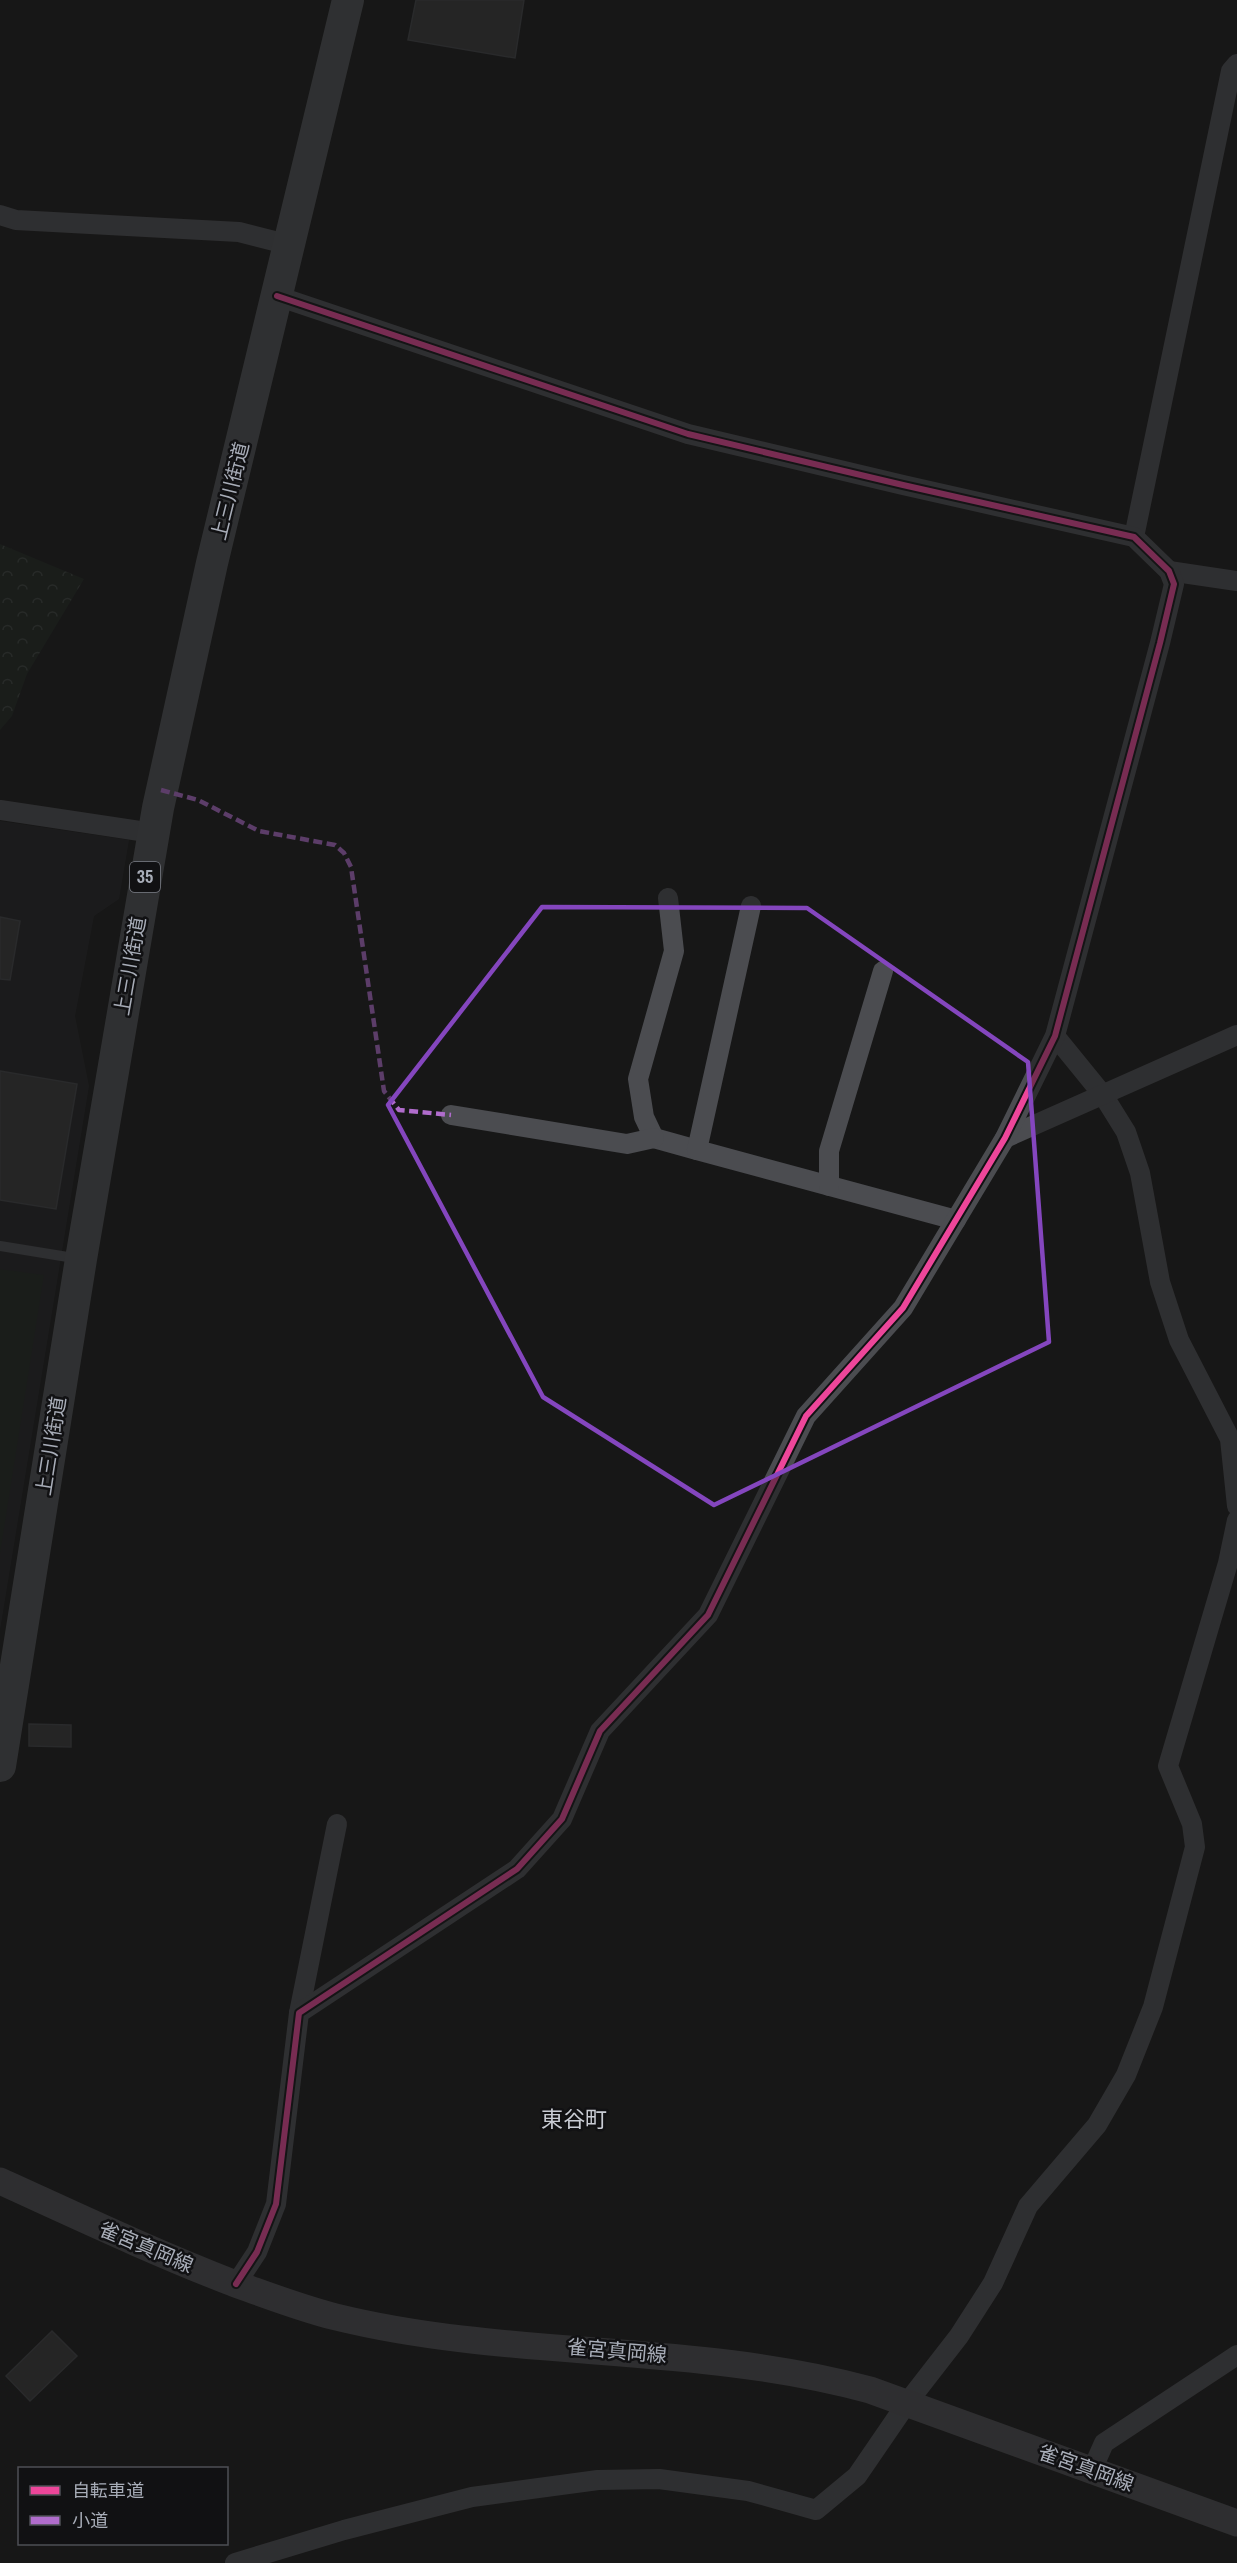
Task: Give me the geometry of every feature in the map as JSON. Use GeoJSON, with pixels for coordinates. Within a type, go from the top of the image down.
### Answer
{"type":"FeatureCollection","features":[{"type":"Feature","properties":{"kind":"main road","name":"上三川街道"},"geometry":{"type":"LineString","coordinates":[[0,1766],[81,1259],[153,833],[215,551],[348,0]]}},
{"type":"Feature","properties":{"kind":"main road","name":"雀宮真岡線"},"geometry":{"type":"LineString","coordinates":[[0,2181],[172,2260],[279,2300],[336,2317],[495,2342],[704,2359],[828,2378],[907,2403],[1237,2523]]}},
{"type":"Feature","properties":{"kind":"street"},"geometry":{"type":"LineString","coordinates":[[1134,537],[1207,179],[1231,71],[1237,64]]}},
{"type":"Feature","properties":{"kind":"street"},"geometry":{"type":"LineString","coordinates":[[0,215],[16,220],[238,231],[290,245]]}},
{"type":"Feature","properties":{"kind":"street"},"geometry":{"type":"LineString","coordinates":[[277,296],[688,434],[1134,537],[1169,571],[1174,584],[1055,1036],[1005,1138],[903,1308],[806,1416],[708,1615],[600,1731],[562,1819],[517,1869],[299,2013]]}},
{"type":"Feature","properties":{"kind":"street"},"geometry":{"type":"LineString","coordinates":[[1169,571],[1237,581]]}},
{"type":"Feature","properties":{"kind":"street"},"geometry":{"type":"LineString","coordinates":[[0,810],[153,833]]}},
{"type":"Feature","properties":{"kind":"street"},"geometry":{"type":"LineString","coordinates":[[654,1137],[644,1117],[639,1079],[674,951],[668,898]]}},
{"type":"Feature","properties":{"kind":"street"},"geometry":{"type":"LineString","coordinates":[[698,1150],[751,906]]}},
{"type":"Feature","properties":{"kind":"street"},"geometry":{"type":"LineString","coordinates":[[830,1186],[829,1151],[883,971]]}},
{"type":"Feature","properties":{"kind":"street"},"geometry":{"type":"LineString","coordinates":[[1005,1138],[1237,1035]]}},
{"type":"Feature","properties":{"kind":"street"},"geometry":{"type":"LineString","coordinates":[[1055,1036],[1103,1095],[1126,1132],[1140,1173],[1160,1282],[1179,1340],[1230,1439],[1237,1506]]}},
{"type":"Feature","properties":{"kind":"street"},"geometry":{"type":"LineString","coordinates":[[451,1115],[627,1144],[654,1137],[956,1220]]}},
{"type":"Feature","properties":{"kind":"street"},"geometry":{"type":"LineString","coordinates":[[235,2563],[344,2530],[472,2497],[598,2480],[659,2479],[748,2491],[816,2510],[857,2476],[907,2403],[959,2336],[993,2283],[1028,2206],[1097,2125],[1126,2075],[1153,2007],[1195,1847],[1192,1824],[1168,1766],[1228,1563],[1237,1520]]}},
{"type":"Feature","properties":{"kind":"street"},"geometry":{"type":"LineString","coordinates":[[236,2284],[257,2252],[276,2204],[299,2013],[337,1824]]}},
{"type":"Feature","properties":{"kind":"street"},"geometry":{"type":"LineString","coordinates":[[1092,2470],[1104,2443],[1237,2355]]}},
{"type":"Feature","properties":{"kind":"lane"},"geometry":{"type":"LineString","coordinates":[[0,1246],[81,1259]]}},
{"type":"Feature","properties":{"kind":"highlighted area"},"geometry":{"type":"Polygon","coordinates":[[[542,907],[807,908],[1028,1062],[1049,1342],[714,1505],[543,1397],[388,1105],[542,907]]]}},
{"type":"Feature","properties":{"kind":"shaded area"},"geometry":{"type":"Polygon","coordinates":[[[0,821],[129,840],[119,899],[94,916],[75,1016],[89,1086],[0,1630],[0,821]]]}},
{"type":"Feature","properties":{"kind":"green space"},"geometry":{"type":"Polygon","coordinates":[[[0,544],[84,579],[27,674],[12,716],[0,730],[0,544]]]}},
{"type":"Feature","properties":{"kind":"green space"},"geometry":{"type":"Polygon","coordinates":[[[0,1269],[44,1275],[0,1554],[0,1269]]]}},
{"type":"Feature","properties":{"kind":"building"},"geometry":{"type":"Polygon","coordinates":[[[416,0],[524,0],[515,58],[408,40],[416,0]]]}},
{"type":"Feature","properties":{"kind":"building"},"geometry":{"type":"Polygon","coordinates":[[[0,917],[20,921],[10,980],[0,979],[0,917]]]}},
{"type":"Feature","properties":{"kind":"building"},"geometry":{"type":"Polygon","coordinates":[[[0,1071],[77,1084],[56,1209],[0,1200],[0,1071]]]}},
{"type":"Feature","properties":{"kind":"building"},"geometry":{"type":"Polygon","coordinates":[[[29,1724],[71,1725],[71,1747],[29,1746],[29,1724]]]}},
{"type":"Feature","properties":{"kind":"building"},"geometry":{"type":"Polygon","coordinates":[[[52,2331],[77,2356],[30,2401],[6,2376],[52,2331]]]}},
{"type":"Feature","properties":{"kind":"marked path"},"geometry":{"type":"LineString","coordinates":[[161,790],[198,800],[259,831],[335,845],[344,853],[351,867],[384,1091],[399,1110],[451,1115]]}},
{"type":"Feature","properties":{"kind":"cycle path"},"geometry":{"type":"LineString","coordinates":[[236,2284],[257,2252],[276,2204],[299,2013],[517,1869],[562,1819],[600,1731],[708,1615],[806,1416],[903,1308],[1005,1138],[1055,1036],[1174,584],[1169,571],[1134,537],[688,434],[277,296]]}},
{"type":"Feature","properties":{"kind":"district","name":"東谷町"},"geometry":{"type":"Point","coordinates":[574,2119]}}]}
